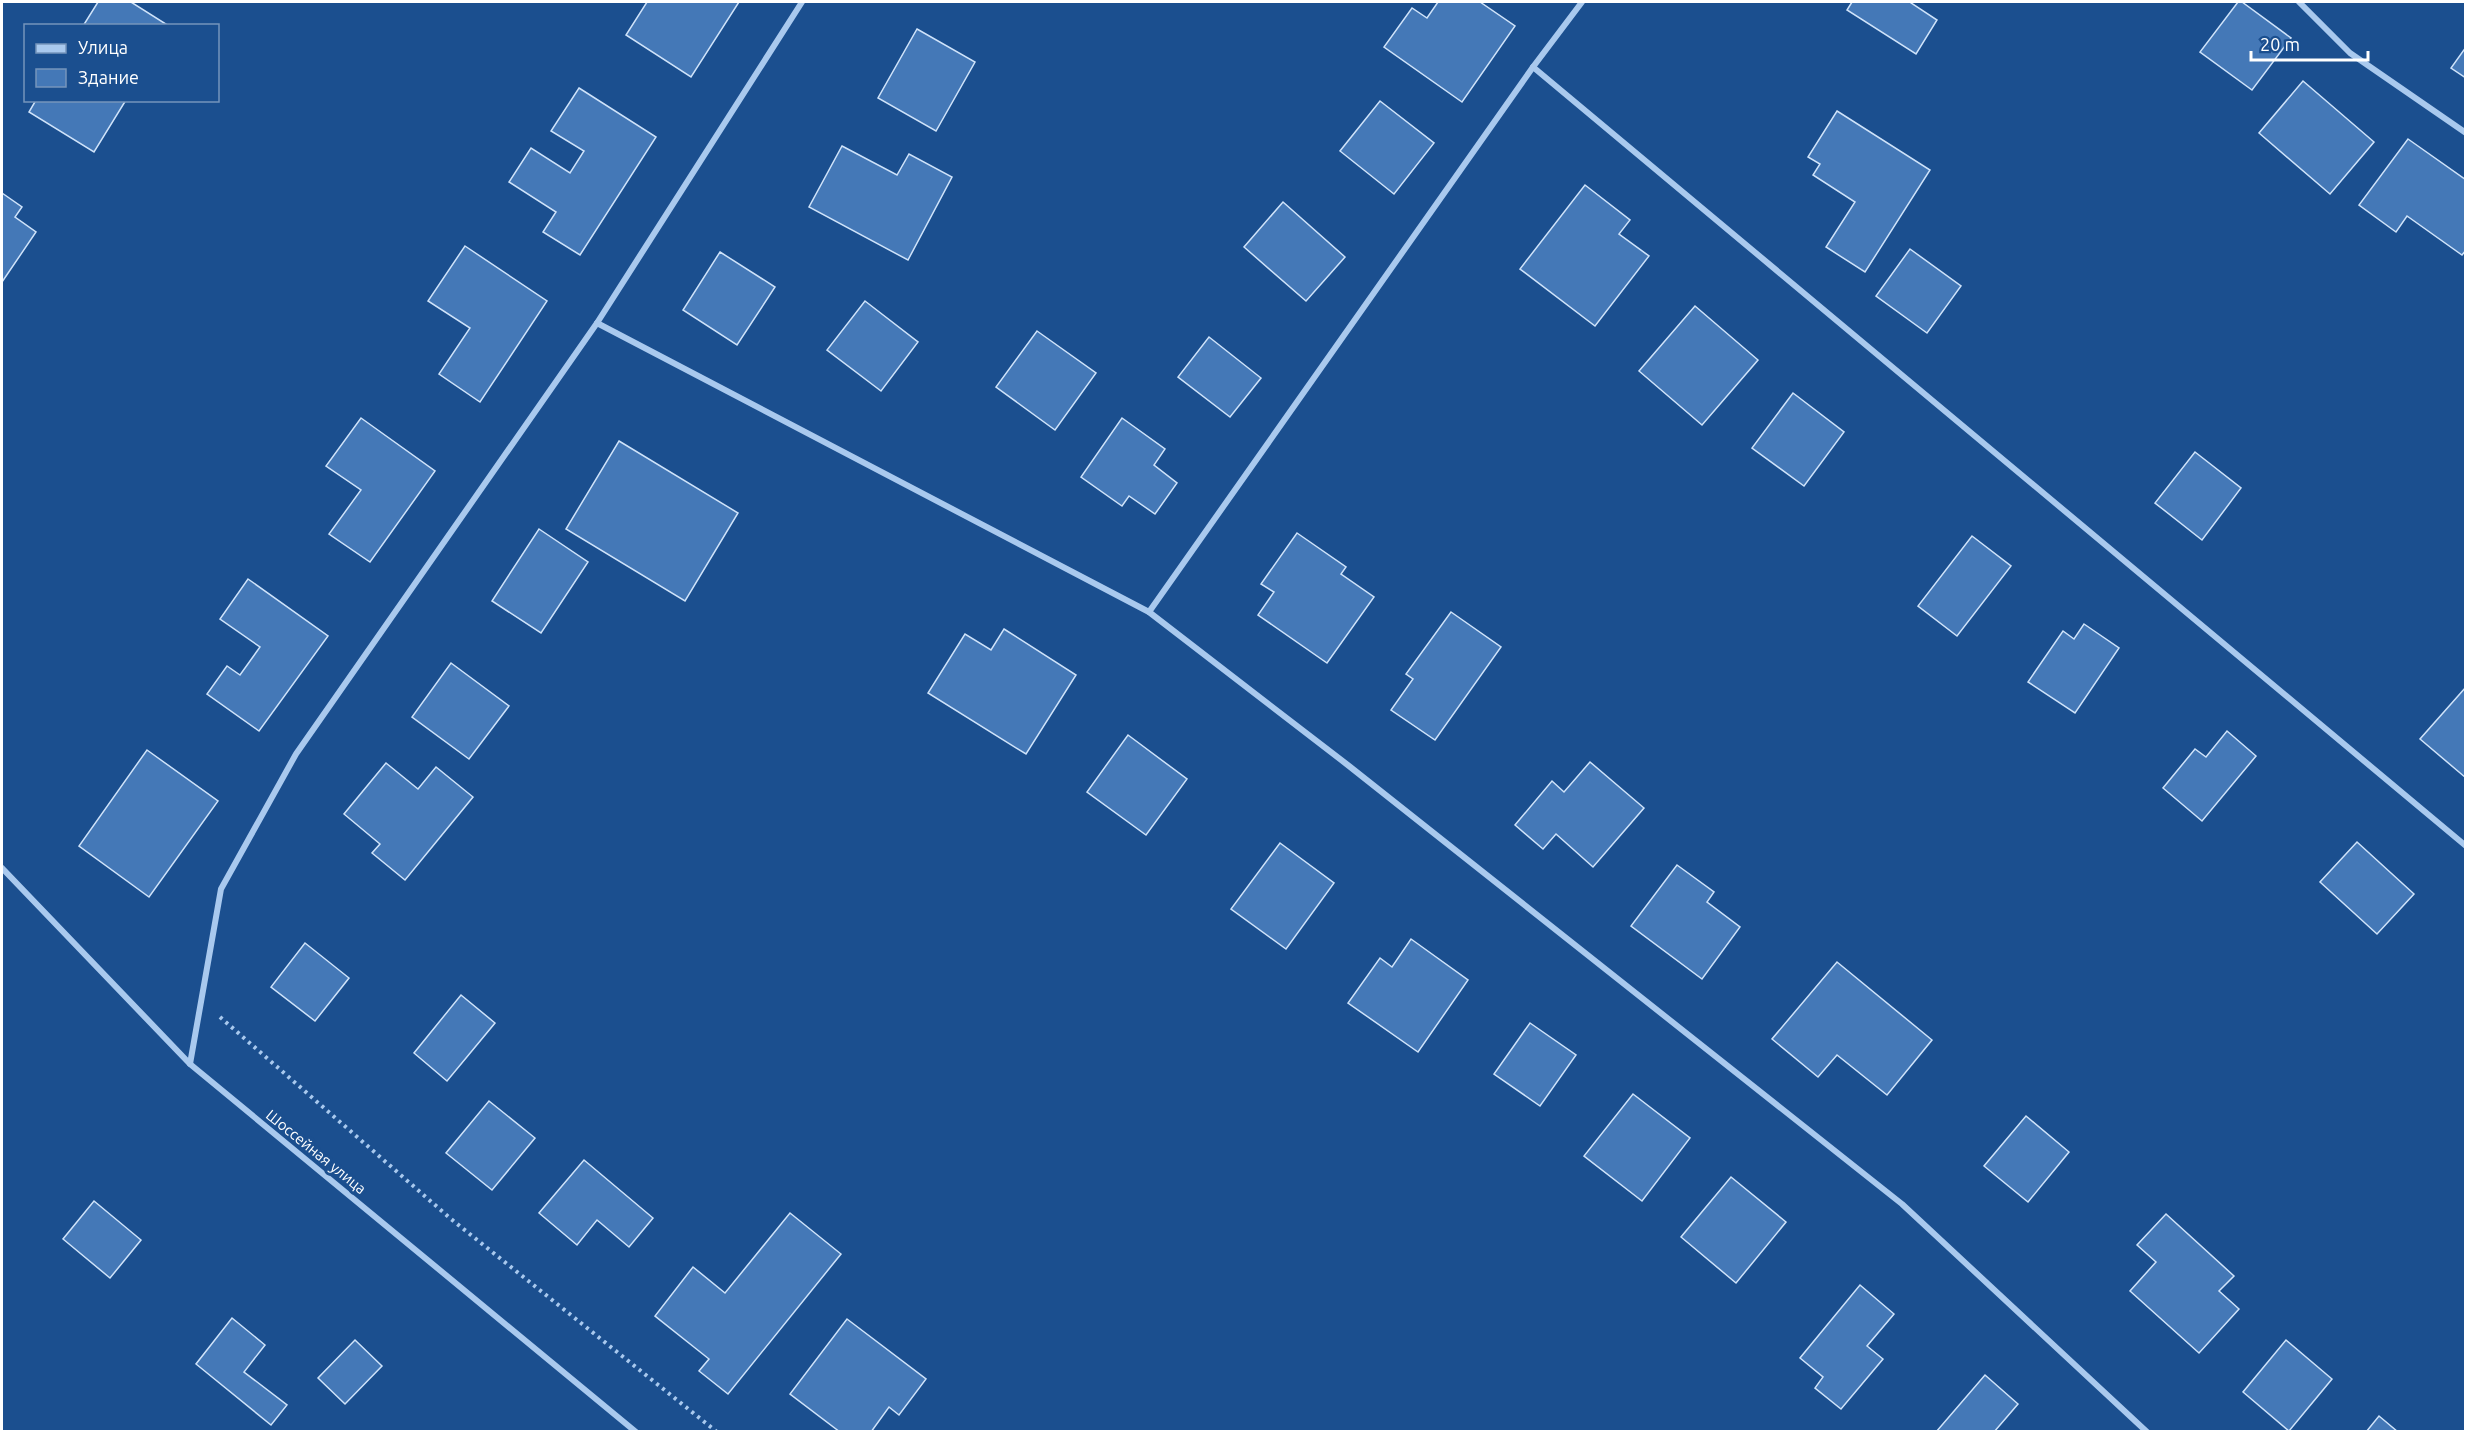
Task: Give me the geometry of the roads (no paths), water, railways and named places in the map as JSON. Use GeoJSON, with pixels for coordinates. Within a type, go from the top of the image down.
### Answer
{"type":"FeatureCollection","features":[{"type":"Feature","properties":{"kind":"street"},"geometry":{"type":"LineString","coordinates":[[190,1064],[221,889],[296,754],[597,323],[802,2]]}},
{"type":"Feature","properties":{"kind":"street"},"geometry":{"type":"LineString","coordinates":[[1149,612],[1533,67],[1582,2]]}},
{"type":"Feature","properties":{"kind":"street"},"geometry":{"type":"LineString","coordinates":[[2299,2],[2350,53],[2466,134]]}},
{"type":"Feature","properties":{"kind":"street"},"geometry":{"type":"LineString","coordinates":[[1533,67],[2466,846]]}},
{"type":"Feature","properties":{"kind":"street"},"geometry":{"type":"LineString","coordinates":[[597,323],[1149,612],[1348,766],[1902,1204],[2147,1431]]}},
{"type":"Feature","properties":{"kind":"street","name":"Шоссейная улица"},"geometry":{"type":"LineString","coordinates":[[2,868],[190,1064],[636,1431]]}}]}
